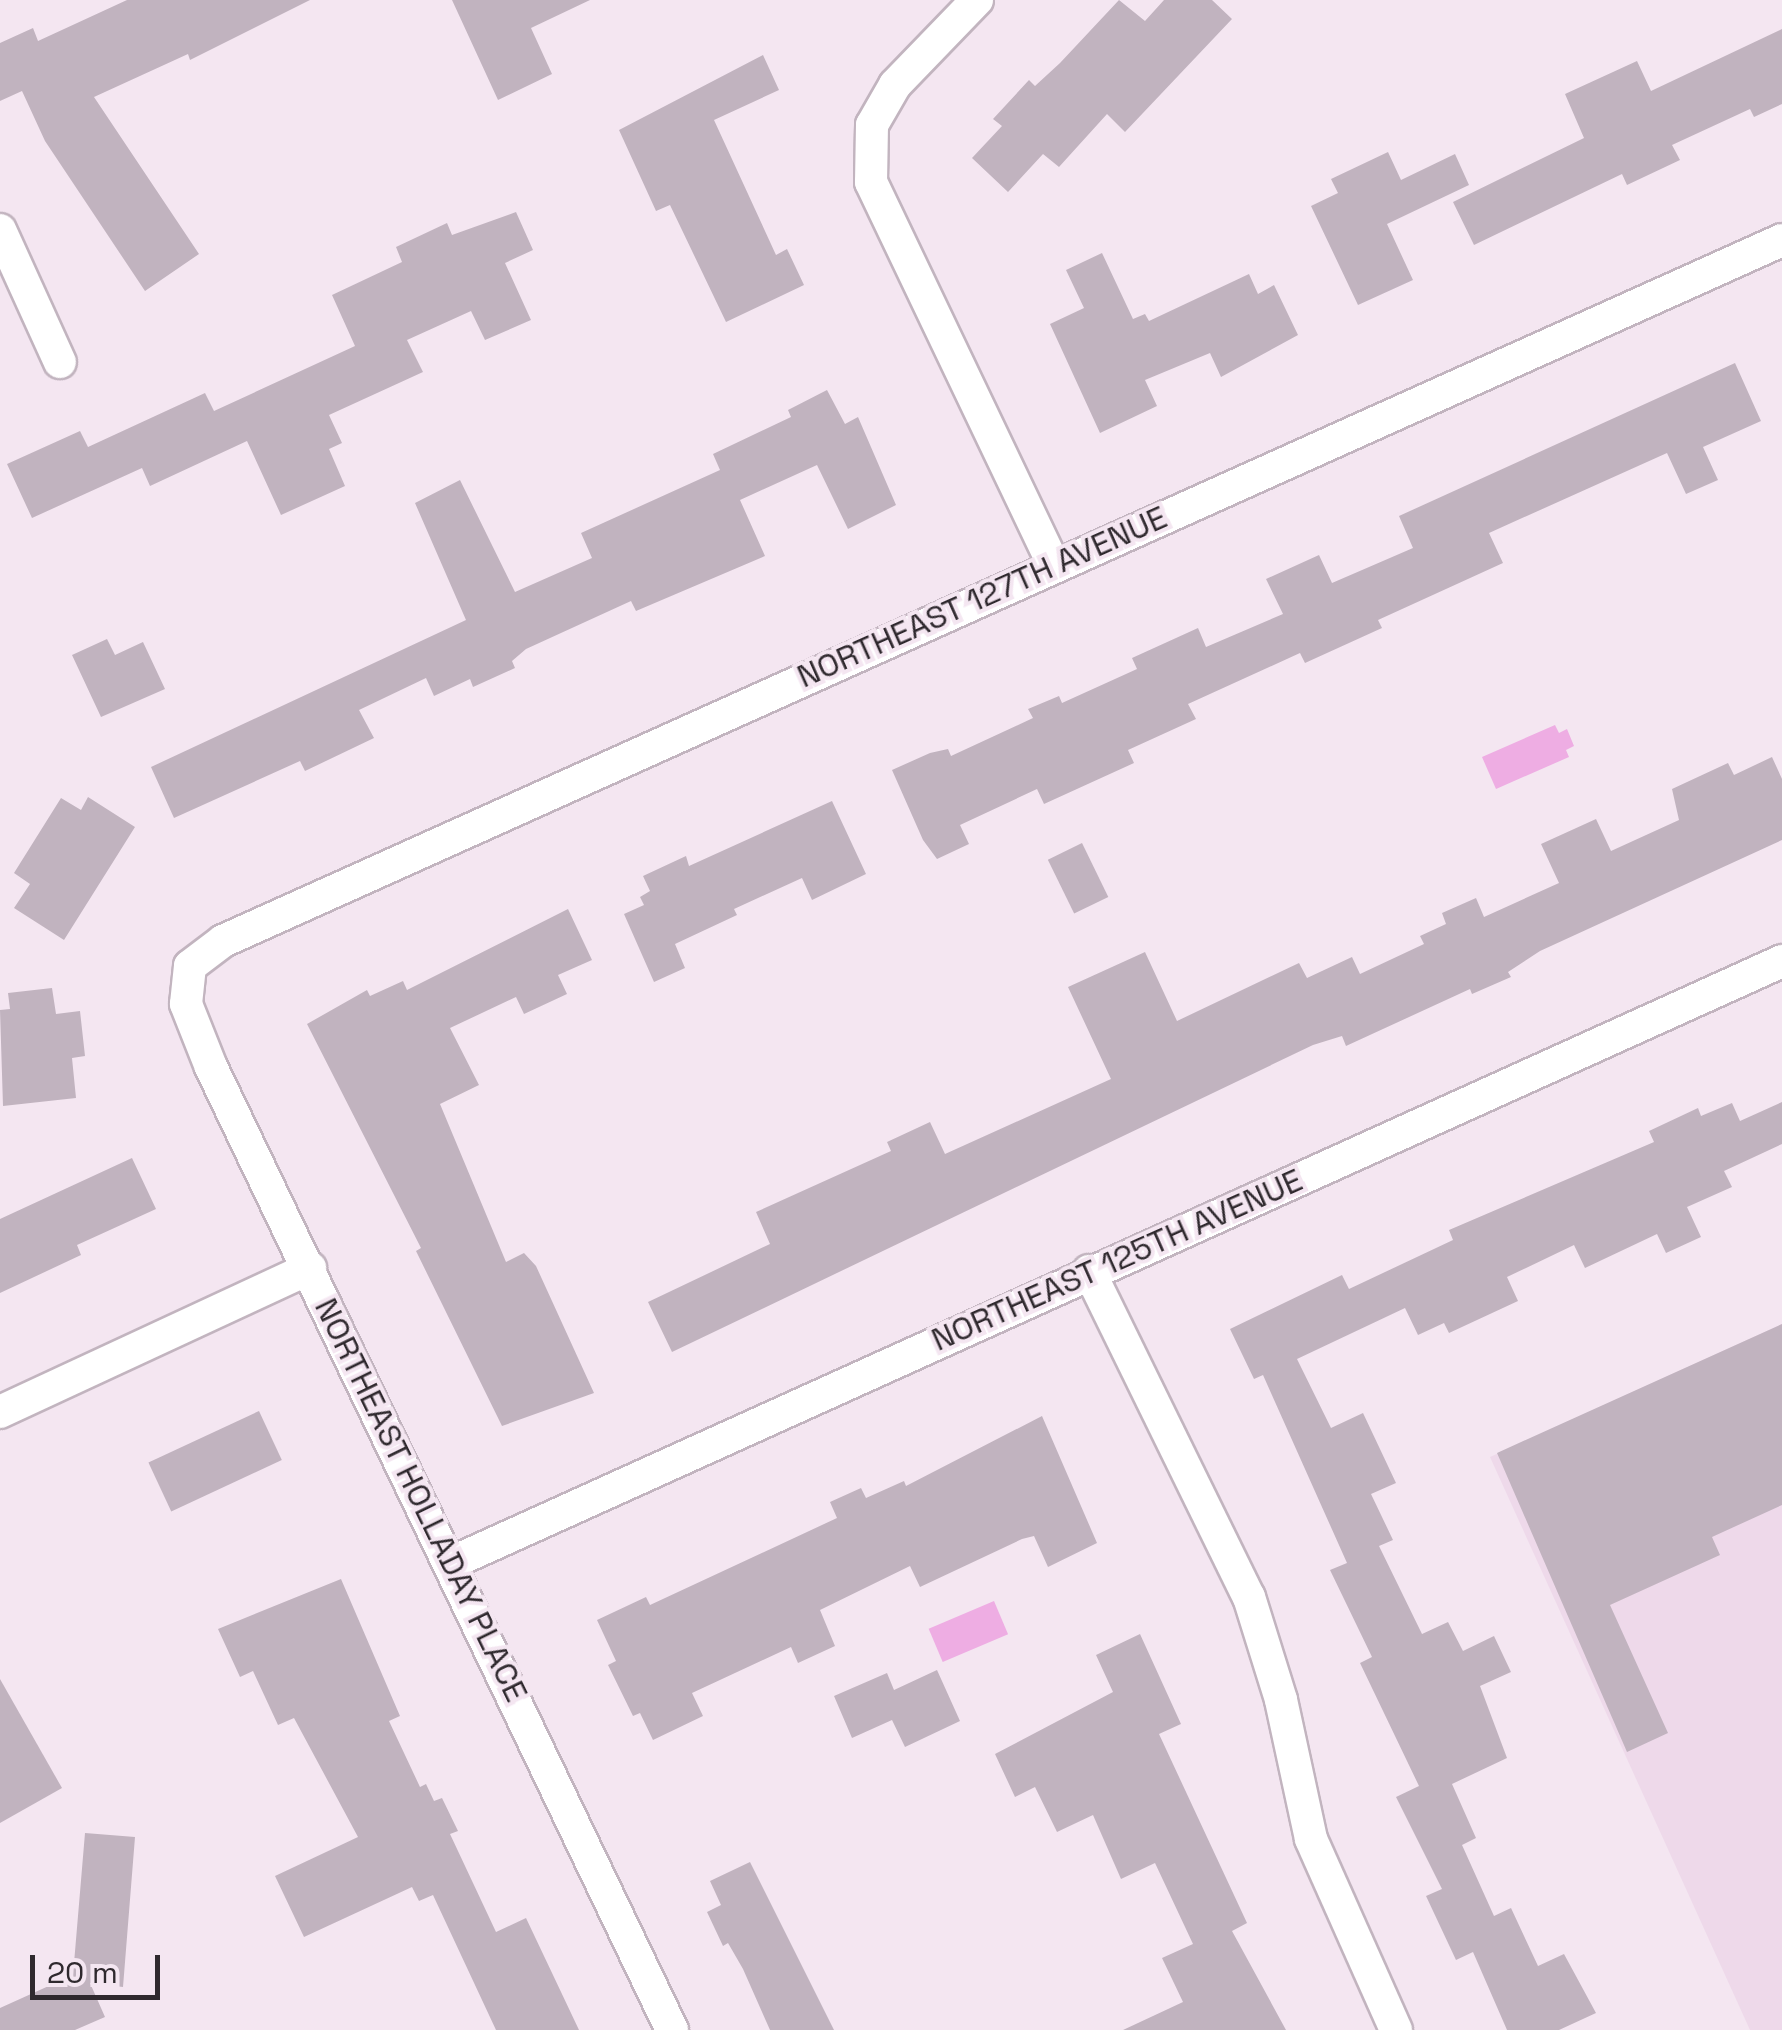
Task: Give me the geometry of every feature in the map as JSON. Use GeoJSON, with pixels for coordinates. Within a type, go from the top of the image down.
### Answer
{"type":"FeatureCollection","features":[{"type":"Feature","properties":{"kind":"street"},"geometry":{"type":"LineString","coordinates":[[977,0],[895,85],[872,124],[871,182],[1053,564]]}},
{"type":"Feature","properties":{"kind":"street"},"geometry":{"type":"LineString","coordinates":[[0,230],[60,362]]}},
{"type":"Feature","properties":{"kind":"street","name":"NORTHEAST 127TH AVENUE"},"geometry":{"type":"LineString","coordinates":[[190,966],[223,942],[1053,564],[1782,240]]}},
{"type":"Feature","properties":{"kind":"street","name":"NORTHEAST 125TH AVENUE"},"geometry":{"type":"LineString","coordinates":[[453,1562],[1089,1271],[1782,961]]}},
{"type":"Feature","properties":{"kind":"street","name":"NORTHEAST HOLLADAY PLACE"},"geometry":{"type":"LineString","coordinates":[[190,966],[186,1004],[194,1026],[453,1562],[672,2030]]}},
{"type":"Feature","properties":{"kind":"street"},"geometry":{"type":"LineString","coordinates":[[0,1412],[310,1268]]}},
{"type":"Feature","properties":{"kind":"street"},"geometry":{"type":"LineString","coordinates":[[1089,1271],[1248,1597],[1281,1700],[1311,1839],[1396,2030]]}},
{"type":"Feature","properties":{"kind":"shaded area"},"geometry":{"type":"Polygon","coordinates":[[[1555,725],[1559,733],[1567,729],[1574,746],[1566,750],[1569,757],[1496,789],[1482,757],[1555,725]]]}},
{"type":"Feature","properties":{"kind":"shaded area"},"geometry":{"type":"Polygon","coordinates":[[[1782,1324],[1782,2030],[1750,2030],[1490,1457],[1782,1324]]]}},
{"type":"Feature","properties":{"kind":"shaded area"},"geometry":{"type":"Polygon","coordinates":[[[994,1601],[1008,1634],[943,1662],[929,1629],[994,1601]]]}},
{"type":"Feature","properties":{"kind":"building"},"geometry":{"type":"Polygon","coordinates":[[[127,0],[310,0],[190,60],[188,54],[94,97],[199,254],[145,291],[45,141],[22,91],[0,101],[0,43],[33,28],[38,41],[127,0]]]}},
{"type":"Feature","properties":{"kind":"building"},"geometry":{"type":"Polygon","coordinates":[[[452,0],[590,0],[531,28],[552,74],[498,100],[452,0]]]}},
{"type":"Feature","properties":{"kind":"building"},"geometry":{"type":"Polygon","coordinates":[[[1119,0],[1145,21],[1164,0],[1212,0],[1232,19],[1125,132],[1107,114],[1059,167],[1043,154],[1008,192],[972,158],[1002,126],[993,119],[1029,80],[1035,86],[1060,63],[1119,0]]]}},
{"type":"Feature","properties":{"kind":"building"},"geometry":{"type":"Polygon","coordinates":[[[1782,29],[1782,104],[1754,117],[1750,109],[1672,145],[1680,160],[1627,185],[1622,174],[1474,245],[1453,202],[1584,138],[1565,94],[1637,61],[1651,91],[1782,29]]]}},
{"type":"Feature","properties":{"kind":"building"},"geometry":{"type":"Polygon","coordinates":[[[763,55],[779,90],[714,120],[776,255],[787,249],[804,285],[726,322],[670,205],[656,211],[619,130],[763,55]]]}},
{"type":"Feature","properties":{"kind":"building"},"geometry":{"type":"Polygon","coordinates":[[[1388,152],[1401,180],[1455,154],[1469,185],[1387,224],[1413,280],[1358,305],[1311,206],[1338,193],[1331,179],[1388,152]]]}},
{"type":"Feature","properties":{"kind":"building"},"geometry":{"type":"Polygon","coordinates":[[[516,212],[533,250],[505,263],[531,320],[485,340],[471,311],[407,340],[423,372],[329,415],[342,443],[329,449],[345,486],[281,515],[247,441],[150,486],[142,468],[32,518],[7,464],[80,431],[88,447],[205,393],[214,411],[355,346],[332,295],[402,262],[396,247],[447,223],[452,235],[516,212]]]}},
{"type":"Feature","properties":{"kind":"building"},"geometry":{"type":"Polygon","coordinates":[[[1102,253],[1133,319],[1145,314],[1149,321],[1249,274],[1258,294],[1274,285],[1298,335],[1221,377],[1210,353],[1145,380],[1157,406],[1100,433],[1050,324],[1084,308],[1066,270],[1102,253]]]}},
{"type":"Feature","properties":{"kind":"building"},"geometry":{"type":"Polygon","coordinates":[[[1735,363],[1761,421],[1703,447],[1718,480],[1686,494],[1667,453],[1489,533],[1503,563],[1378,620],[1382,628],[1305,663],[1300,653],[1188,704],[1196,719],[1128,750],[1134,763],[1044,804],[1037,789],[960,825],[969,844],[937,859],[923,840],[892,770],[930,753],[948,749],[951,756],[1033,718],[1028,709],[1059,696],[1062,703],[1137,669],[1132,658],[1198,628],[1206,647],[1283,614],[1266,579],[1319,555],[1332,583],[1413,548],[1399,516],[1735,363]]]}},
{"type":"Feature","properties":{"kind":"building"},"geometry":{"type":"Polygon","coordinates":[[[827,390],[845,424],[858,417],[896,505],[848,529],[817,465],[740,500],[765,556],[636,611],[631,601],[526,649],[512,661],[515,668],[473,687],[470,679],[434,696],[426,678],[359,710],[374,738],[305,771],[300,761],[174,818],[151,767],[466,620],[415,503],[460,480],[515,592],[592,558],[581,533],[720,470],[713,454],[791,417],[788,410],[827,390]]]}},
{"type":"Feature","properties":{"kind":"building"},"geometry":{"type":"Polygon","coordinates":[[[107,639],[115,655],[143,642],[165,689],[101,717],[72,655],[107,639]]]}},
{"type":"Feature","properties":{"kind":"building"},"geometry":{"type":"Polygon","coordinates":[[[1772,757],[1782,779],[1782,840],[1540,951],[1508,972],[1511,977],[1472,994],[1470,989],[1346,1046],[1342,1036],[1313,1045],[672,1352],[648,1302],[770,1244],[756,1212],[891,1151],[887,1142],[930,1122],[945,1154],[1111,1079],[1068,987],[1145,952],[1177,1021],[1299,963],[1307,978],[1352,957],[1360,974],[1424,944],[1420,936],[1446,924],[1442,913],[1476,898],[1484,917],[1559,883],[1541,844],[1596,819],[1611,851],[1679,820],[1672,789],[1728,763],[1734,775],[1772,757]]]}},
{"type":"Feature","properties":{"kind":"building"},"geometry":{"type":"Polygon","coordinates":[[[88,797],[135,827],[64,940],[14,908],[30,884],[14,873],[61,798],[81,810],[88,797]]]}},
{"type":"Feature","properties":{"kind":"building"},"geometry":{"type":"Polygon","coordinates":[[[832,801],[866,874],[812,900],[802,878],[734,909],[737,915],[675,944],[685,968],[654,982],[624,914],[644,905],[640,897],[650,891],[643,876],[686,856],[689,866],[832,801]]]}},
{"type":"Feature","properties":{"kind":"building"},"geometry":{"type":"Polygon","coordinates":[[[1082,843],[1108,897],[1074,914],[1048,860],[1082,843]]]}},
{"type":"Feature","properties":{"kind":"building"},"geometry":{"type":"Polygon","coordinates":[[[568,909],[592,960],[558,975],[567,994],[524,1014],[516,997],[450,1028],[479,1085],[440,1104],[506,1262],[524,1253],[536,1266],[594,1393],[502,1426],[416,1251],[421,1248],[307,1024],[367,990],[370,996],[403,981],[407,990],[568,909]]]}},
{"type":"Feature","properties":{"kind":"building"},"geometry":{"type":"Polygon","coordinates":[[[52,988],[56,1014],[80,1011],[85,1056],[72,1058],[76,1098],[3,1106],[0,1010],[10,1009],[8,993],[52,988]]]}},
{"type":"Feature","properties":{"kind":"building"},"geometry":{"type":"Polygon","coordinates":[[[1782,1102],[1782,1144],[1724,1171],[1732,1187],[1687,1207],[1701,1237],[1666,1253],[1657,1234],[1585,1268],[1574,1245],[1507,1277],[1518,1301],[1449,1333],[1444,1323],[1418,1335],[1405,1308],[1297,1359],[1331,1428],[1363,1413],[1396,1483],[1371,1494],[1393,1540],[1379,1546],[1422,1634],[1448,1622],[1463,1651],[1494,1636],[1511,1672],[1480,1686],[1507,1758],[1452,1784],[1476,1838],[1462,1845],[1494,1916],[1511,1908],[1538,1966],[1564,1954],[1596,2013],[1559,2030],[1507,2030],[1473,1952],[1456,1960],[1426,1896],[1442,1889],[1396,1797],[1419,1786],[1360,1663],[1372,1657],[1330,1570],[1347,1563],[1263,1375],[1254,1379],[1230,1329],[1342,1275],[1349,1289],[1453,1240],[1449,1230],[1654,1142],[1649,1131],[1698,1108],[1701,1116],[1732,1103],[1740,1121],[1782,1102]]]}},
{"type":"Feature","properties":{"kind":"building"},"geometry":{"type":"Polygon","coordinates":[[[132,1158],[156,1209],[77,1245],[81,1255],[0,1293],[0,1219],[132,1158]]]}},
{"type":"Feature","properties":{"kind":"building"},"geometry":{"type":"Polygon","coordinates":[[[1782,1324],[1782,1505],[1712,1537],[1720,1555],[1610,1605],[1668,1733],[1627,1752],[1497,1453],[1782,1324]]]}},
{"type":"Feature","properties":{"kind":"building"},"geometry":{"type":"Polygon","coordinates":[[[259,1411],[282,1460],[171,1512],[148,1463],[259,1411]]]}},
{"type":"Feature","properties":{"kind":"building"},"geometry":{"type":"Polygon","coordinates":[[[1042,1416],[1097,1543],[1048,1567],[1034,1536],[920,1587],[910,1566],[820,1610],[835,1646],[798,1663],[791,1647],[692,1693],[703,1716],[653,1740],[640,1713],[633,1716],[608,1665],[616,1661],[597,1620],[646,1597],[650,1605],[837,1518],[830,1502],[861,1488],[866,1498],[904,1481],[906,1486],[1042,1416]]]}},
{"type":"Feature","properties":{"kind":"building"},"geometry":{"type":"Polygon","coordinates":[[[341,1579],[400,1716],[389,1721],[420,1787],[426,1784],[434,1801],[442,1798],[458,1831],[450,1834],[496,1932],[526,1918],[579,2030],[496,2030],[433,1895],[419,1901],[412,1887],[304,1937],[275,1876],[358,1837],[294,1718],[278,1725],[253,1671],[240,1677],[218,1629],[341,1579]]]}},
{"type":"Feature","properties":{"kind":"building"},"geometry":{"type":"Polygon","coordinates":[[[1140,1634],[1181,1724],[1159,1734],[1247,1923],[1232,1931],[1286,2030],[1123,2030],[1183,2002],[1162,1958],[1193,1944],[1155,1863],[1121,1879],[1093,1815],[1057,1832],[1035,1787],[1015,1797],[995,1754],[1113,1692],[1096,1655],[1140,1634]]]}},
{"type":"Feature","properties":{"kind":"building"},"geometry":{"type":"Polygon","coordinates":[[[937,1670],[960,1721],[905,1747],[892,1720],[852,1738],[834,1696],[887,1673],[894,1690],[937,1670]]]}},
{"type":"Feature","properties":{"kind":"building"},"geometry":{"type":"Polygon","coordinates":[[[0,1679],[62,1788],[0,1823],[0,1679]]]}},
{"type":"Feature","properties":{"kind":"building"},"geometry":{"type":"Polygon","coordinates":[[[85,1833],[135,1837],[123,1987],[90,1983],[105,2017],[75,2030],[0,2030],[0,2008],[73,1975],[85,1833]]]}},
{"type":"Feature","properties":{"kind":"building"},"geometry":{"type":"Polygon","coordinates":[[[750,1862],[834,2030],[770,2030],[743,1969],[728,1943],[723,1946],[707,1912],[721,1905],[710,1881],[750,1862]]]}}]}
